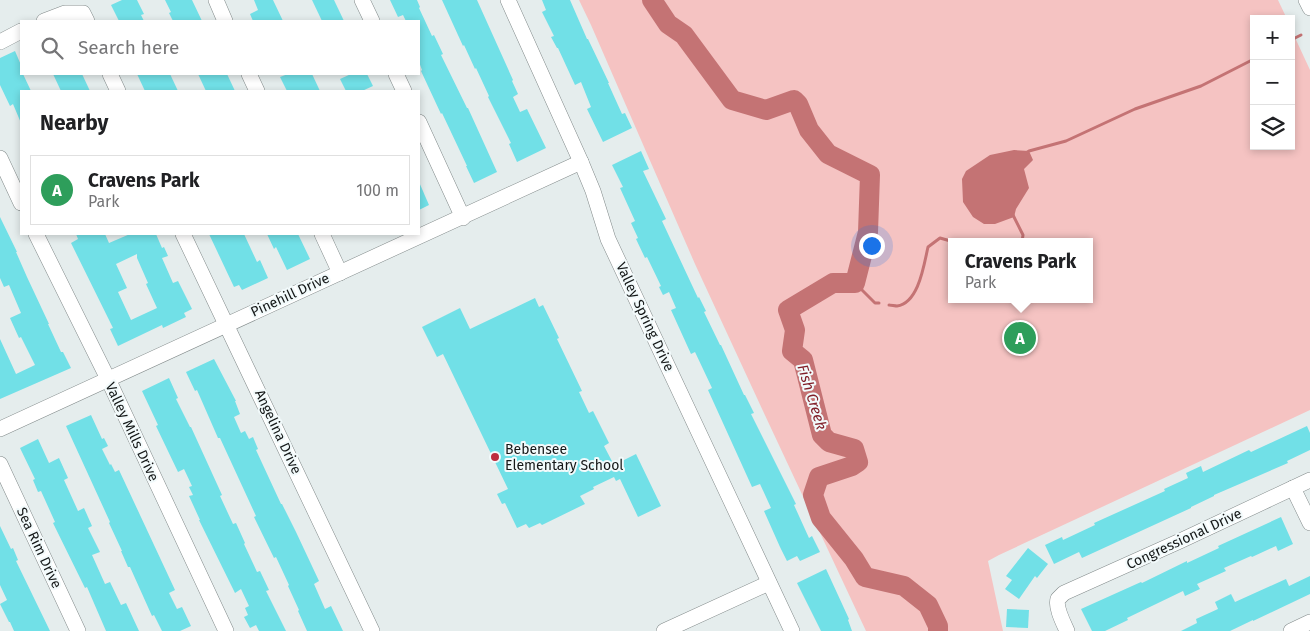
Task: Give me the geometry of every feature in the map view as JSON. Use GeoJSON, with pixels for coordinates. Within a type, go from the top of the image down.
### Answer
{"type":"FeatureCollection","features":[{"type":"Feature","properties":{"kind":"street"},"geometry":{"type":"LineString","coordinates":[[216,0],[225,20]]}},
{"type":"Feature","properties":{"kind":"street"},"geometry":{"type":"LineString","coordinates":[[362,0],[372,20]]}},
{"type":"Feature","properties":{"kind":"street","name":"Valley Spring Drive"},"geometry":{"type":"LineString","coordinates":[[508,0],[581,162],[593,191],[608,239],[792,631]]}},
{"type":"Feature","properties":{"kind":"street"},"geometry":{"type":"LineString","coordinates":[[1306,0],[1310,8]]}},
{"type":"Feature","properties":{"kind":"street"},"geometry":{"type":"LineString","coordinates":[[47,20],[65,13],[85,17]]}},
{"type":"Feature","properties":{"kind":"street"},"geometry":{"type":"LineString","coordinates":[[0,42],[20,32]]}},
{"type":"Feature","properties":{"kind":"street"},"geometry":{"type":"LineString","coordinates":[[110,75],[118,90]]}},
{"type":"Feature","properties":{"kind":"street"},"geometry":{"type":"LineString","coordinates":[[249,75],[257,90]]}},
{"type":"Feature","properties":{"kind":"street"},"geometry":{"type":"LineString","coordinates":[[396,75],[404,90]]}},
{"type":"Feature","properties":{"kind":"street"},"geometry":{"type":"LineString","coordinates":[[420,124],[463,218]]}},
{"type":"Feature","properties":{"kind":"street"},"geometry":{"type":"LineString","coordinates":[[0,158],[20,201]]}},
{"type":"Feature","properties":{"kind":"street","name":"Pinehill Drive"},"geometry":{"type":"LineString","coordinates":[[0,429],[340,272],[463,218],[581,162]]}},
{"type":"Feature","properties":{"kind":"street","name":"Valley Mills Drive"},"geometry":{"type":"LineString","coordinates":[[36,235],[108,379],[226,631]]}},
{"type":"Feature","properties":{"kind":"street","name":"Angelina Drive"},"geometry":{"type":"LineString","coordinates":[[183,235],[372,631]]}},
{"type":"Feature","properties":{"kind":"street"},"geometry":{"type":"LineString","coordinates":[[322,235],[340,272]]}},
{"type":"Feature","properties":{"kind":"street","name":"Sea Rim Drive"},"geometry":{"type":"LineString","coordinates":[[0,464],[78,631]]}},
{"type":"Feature","properties":{"kind":"street","name":"Congressional Drive"},"geometry":{"type":"LineString","coordinates":[[1067,631],[1058,606],[1058,599],[1064,593],[1310,480]]}},
{"type":"Feature","properties":{"kind":"street"},"geometry":{"type":"LineString","coordinates":[[1293,488],[1310,523]]}},
{"type":"Feature","properties":{"kind":"street"},"geometry":{"type":"LineString","coordinates":[[664,631],[769,582]]}},
{"type":"Feature","properties":{"kind":"street"},"geometry":{"type":"LineString","coordinates":[[1291,631],[1310,622]]}},
{"type":"Feature","properties":{"kind":"shaded area"},"geometry":{"type":"Polygon","coordinates":[[[579,0],[1278,0],[1285,15],[1250,15],[1250,150],[1295,150],[1295,38],[1310,70],[1310,410],[988,561],[1003,631],[866,631],[695,264],[579,0]]]}},
{"type":"Feature","properties":{"kind":"shaded area"},"geometry":{"type":"Polygon","coordinates":[[[1014,150],[1029,151],[1033,160],[1024,169],[1029,188],[1016,209],[1014,217],[995,224],[984,224],[973,217],[963,202],[962,179],[966,171],[990,155],[1014,150]]]}},
{"type":"Feature","properties":{"kind":"building"},"geometry":{"type":"Polygon","coordinates":[[[122,0],[137,0],[144,14],[141,15],[144,20],[118,20],[111,5],[122,0]]]}},
{"type":"Feature","properties":{"kind":"building"},"geometry":{"type":"Polygon","coordinates":[[[165,0],[192,0],[202,20],[172,20],[169,13],[171,12],[165,0]]]}},
{"type":"Feature","properties":{"kind":"building"},"geometry":{"type":"Polygon","coordinates":[[[254,0],[273,0],[283,20],[253,20],[250,14],[258,10],[254,0]]]}},
{"type":"Feature","properties":{"kind":"building"},"geometry":{"type":"Polygon","coordinates":[[[312,0],[334,0],[344,20],[322,20],[312,0]]]}},
{"type":"Feature","properties":{"kind":"building"},"geometry":{"type":"Polygon","coordinates":[[[390,0],[417,0],[432,36],[434,35],[443,54],[441,55],[497,172],[474,183],[421,71],[420,20],[406,20],[403,15],[398,17],[390,0]]]}},
{"type":"Feature","properties":{"kind":"building"},"geometry":{"type":"Polygon","coordinates":[[[442,0],[477,0],[513,80],[518,94],[513,97],[520,112],[527,109],[546,148],[517,162],[509,144],[511,143],[442,0]]]}},
{"type":"Feature","properties":{"kind":"building"},"geometry":{"type":"Polygon","coordinates":[[[542,0],[570,0],[622,114],[625,113],[632,128],[603,142],[587,109],[591,107],[581,82],[575,85],[551,37],[554,36],[542,12],[546,10],[542,0]]]}},
{"type":"Feature","properties":{"kind":"building"},"geometry":{"type":"Polygon","coordinates":[[[15,51],[20,63],[20,75],[23,75],[31,90],[20,90],[20,121],[13,104],[10,106],[0,85],[0,58],[15,51]]]}},
{"type":"Feature","properties":{"kind":"building"},"geometry":{"type":"Polygon","coordinates":[[[53,75],[82,75],[90,90],[61,90],[53,75]]]}},
{"type":"Feature","properties":{"kind":"building"},"geometry":{"type":"Polygon","coordinates":[[[137,75],[170,75],[178,90],[145,90],[137,75]]]}},
{"type":"Feature","properties":{"kind":"building"},"geometry":{"type":"Polygon","coordinates":[[[198,75],[227,75],[235,90],[206,90],[198,75]]]}},
{"type":"Feature","properties":{"kind":"building"},"geometry":{"type":"Polygon","coordinates":[[[285,75],[312,75],[320,90],[286,90],[280,77],[285,75]]]}},
{"type":"Feature","properties":{"kind":"building"},"geometry":{"type":"Polygon","coordinates":[[[349,75],[368,75],[373,86],[364,90],[346,90],[340,79],[349,75]]]}},
{"type":"Feature","properties":{"kind":"building"},"geometry":{"type":"Polygon","coordinates":[[[641,151],[649,169],[643,171],[666,219],[662,221],[754,413],[751,414],[796,504],[794,505],[809,538],[812,536],[820,552],[800,561],[797,556],[787,561],[764,511],[771,508],[760,484],[752,487],[708,390],[712,388],[695,352],[691,354],[671,310],[676,308],[669,292],[663,295],[659,287],[661,286],[636,239],[638,238],[631,223],[635,221],[620,188],[623,187],[612,165],[641,151]]]}},
{"type":"Feature","properties":{"kind":"building"},"geometry":{"type":"Polygon","coordinates":[[[420,184],[429,205],[420,210],[420,184]]]}},
{"type":"Feature","properties":{"kind":"building"},"geometry":{"type":"Polygon","coordinates":[[[0,217],[61,352],[63,352],[71,368],[0,399],[0,339],[16,374],[35,365],[10,318],[21,313],[9,285],[4,287],[0,278],[0,217]]]}},
{"type":"Feature","properties":{"kind":"building"},"geometry":{"type":"Polygon","coordinates":[[[76,235],[105,235],[109,243],[128,235],[156,235],[168,256],[162,258],[173,283],[178,281],[192,309],[184,313],[186,317],[163,328],[162,325],[118,346],[110,329],[113,328],[71,243],[78,239],[76,235]],[[137,254],[116,264],[127,288],[118,292],[131,320],[157,308],[146,284],[148,283],[137,254]]]}},
{"type":"Feature","properties":{"kind":"building"},"geometry":{"type":"Polygon","coordinates":[[[209,235],[244,235],[257,262],[260,260],[268,278],[242,290],[239,285],[234,287],[209,235]]]}},
{"type":"Feature","properties":{"kind":"building"},"geometry":{"type":"Polygon","coordinates":[[[267,235],[298,235],[310,259],[287,270],[276,247],[274,249],[267,235]]]}},
{"type":"Feature","properties":{"kind":"building"},"geometry":{"type":"Polygon","coordinates":[[[535,298],[539,307],[543,305],[559,338],[557,339],[582,391],[579,392],[589,413],[593,411],[609,443],[604,446],[614,465],[636,454],[661,506],[638,517],[620,479],[616,481],[614,477],[593,487],[594,489],[580,496],[585,504],[542,525],[540,523],[529,528],[526,524],[517,528],[505,503],[502,504],[497,494],[508,489],[443,354],[437,357],[422,327],[460,308],[470,329],[535,298]]]}},
{"type":"Feature","properties":{"kind":"building"},"geometry":{"type":"Polygon","coordinates":[[[214,359],[236,401],[240,414],[234,417],[241,433],[245,431],[249,439],[253,437],[258,449],[256,450],[319,581],[314,584],[325,609],[331,606],[343,631],[307,631],[276,557],[274,558],[254,517],[256,516],[220,438],[218,438],[197,390],[195,391],[186,372],[214,359]]]}},
{"type":"Feature","properties":{"kind":"building"},"geometry":{"type":"Polygon","coordinates":[[[169,378],[178,398],[176,399],[222,495],[220,496],[233,524],[236,523],[257,572],[260,571],[269,590],[266,591],[286,631],[259,631],[256,625],[250,628],[244,617],[248,615],[245,608],[249,606],[241,589],[235,593],[199,520],[189,496],[193,495],[189,487],[192,486],[184,469],[178,472],[142,391],[169,378]]]}},
{"type":"Feature","properties":{"kind":"building"},"geometry":{"type":"Polygon","coordinates":[[[91,415],[102,439],[104,438],[108,446],[102,449],[115,472],[119,470],[175,590],[169,593],[177,609],[182,607],[191,626],[180,631],[162,631],[154,615],[152,616],[130,567],[128,567],[110,522],[66,426],[91,415]]]}},
{"type":"Feature","properties":{"kind":"building"},"geometry":{"type":"Polygon","coordinates":[[[1307,426],[1310,433],[1310,450],[1287,461],[1288,463],[1214,495],[1191,508],[1082,558],[1079,552],[1054,564],[1045,545],[1062,537],[1063,540],[1095,525],[1094,523],[1165,491],[1164,489],[1188,478],[1186,473],[1201,466],[1203,472],[1249,450],[1251,452],[1307,426]]]}},
{"type":"Feature","properties":{"kind":"building"},"geometry":{"type":"Polygon","coordinates":[[[38,439],[49,463],[59,458],[68,478],[64,480],[78,511],[84,508],[92,526],[88,528],[100,552],[92,555],[105,584],[110,582],[121,605],[126,603],[139,631],[106,631],[87,587],[85,588],[53,523],[55,522],[41,491],[38,492],[33,480],[35,479],[20,448],[38,439]]]}},
{"type":"Feature","properties":{"kind":"building"},"geometry":{"type":"Polygon","coordinates":[[[1281,517],[1293,544],[1278,551],[1276,546],[1251,556],[1224,568],[1226,571],[1197,584],[1200,589],[1185,596],[1183,591],[1127,618],[1128,620],[1105,631],[1092,631],[1081,609],[1187,561],[1187,563],[1219,548],[1218,546],[1281,517]]]}},
{"type":"Feature","properties":{"kind":"building"},"geometry":{"type":"Polygon","coordinates":[[[0,526],[11,549],[13,548],[18,560],[16,561],[50,631],[14,631],[0,604],[7,600],[0,585],[0,526]]]}},
{"type":"Feature","properties":{"kind":"building"},"geometry":{"type":"Polygon","coordinates":[[[1028,548],[1048,564],[1037,578],[1035,576],[1019,599],[1005,589],[1012,580],[1006,576],[1028,548]]]}},
{"type":"Feature","properties":{"kind":"building"},"geometry":{"type":"Polygon","coordinates":[[[826,569],[849,619],[852,631],[821,631],[797,583],[826,569]]]}},
{"type":"Feature","properties":{"kind":"building"},"geometry":{"type":"Polygon","coordinates":[[[1310,576],[1310,594],[1230,631],[1181,631],[1197,623],[1196,619],[1218,609],[1215,602],[1231,594],[1235,602],[1286,579],[1289,586],[1310,576]]]}},
{"type":"Feature","properties":{"kind":"building"},"geometry":{"type":"Polygon","coordinates":[[[1007,609],[1029,610],[1028,628],[1006,627],[1007,609]]]}},
{"type":"Feature","properties":{"kind":"waterway","name":"Fish Creek"},"geometry":{"type":"LineString","coordinates":[[652,0],[668,24],[684,35],[732,100],[766,110],[794,100],[798,104],[809,130],[828,154],[870,175],[868,232],[855,283],[833,283],[788,310],[795,330],[792,351],[803,360],[822,435],[829,442],[854,449],[858,462],[852,466],[819,477],[813,495],[821,518],[854,559],[865,577],[904,586],[928,605],[938,626],[938,631]]}},
{"type":"Feature","properties":{"kind":"waterway"},"geometry":{"type":"LineString","coordinates":[[1295,38],[1301,35]]}},
{"type":"Feature","properties":{"kind":"waterway"},"geometry":{"type":"LineString","coordinates":[[1026,153],[1066,141],[1135,109],[1201,86],[1252,60]]}},
{"type":"Feature","properties":{"kind":"waterway"},"geometry":{"type":"LineString","coordinates":[[1013,215],[1023,235],[1023,238]]}},
{"type":"Feature","properties":{"kind":"waterway"},"geometry":{"type":"LineString","coordinates":[[889,305],[897,306],[911,298],[919,282],[928,247],[940,238],[948,240]]}},
{"type":"Feature","properties":{"kind":"waterway"},"geometry":{"type":"LineString","coordinates":[[855,283],[875,303],[879,303]]}},
{"type":"Feature","properties":{"kind":"place","name":"Cravens Park"},"geometry":{"type":"Point","coordinates":[1020,338]}},
{"type":"Feature","properties":{"kind":"place","name":"Bebensee Elementary School"},"geometry":{"type":"Point","coordinates":[495,457]}}]}
